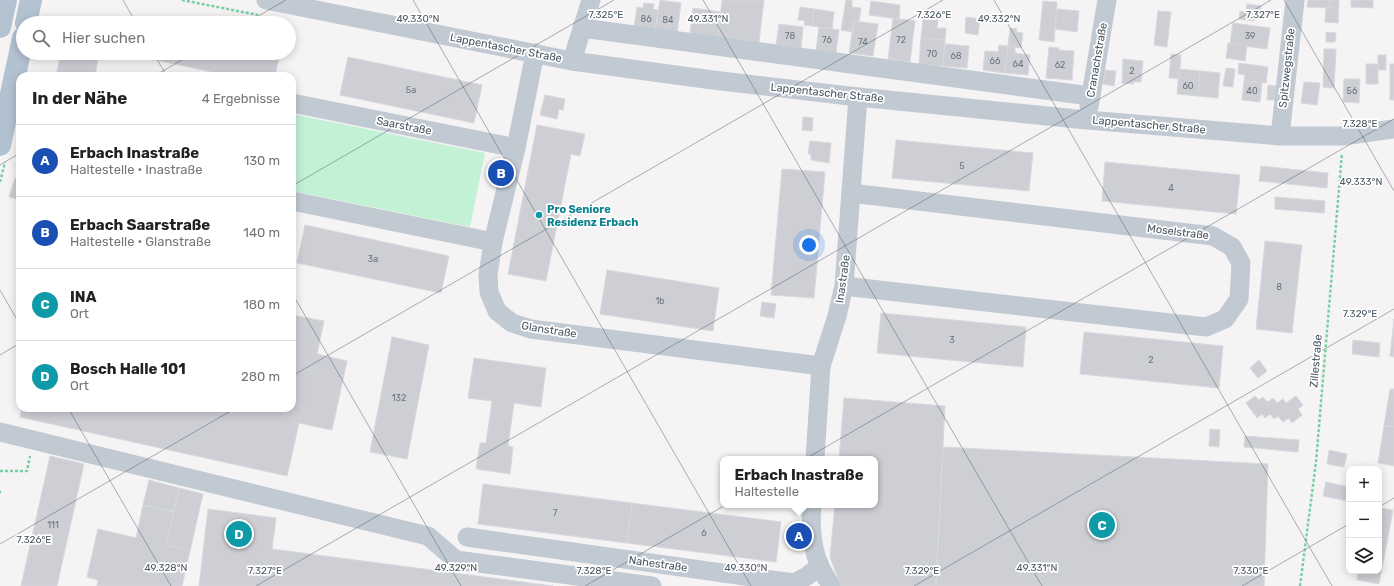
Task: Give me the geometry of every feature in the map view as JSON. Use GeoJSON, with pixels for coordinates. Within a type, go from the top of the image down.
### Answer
{"type":"FeatureCollection","features":[{"type":"Feature","properties":{"kind":"main road"},"geometry":{"type":"LineString","coordinates":[[0,27],[6,0]]}},
{"type":"Feature","properties":{"kind":"main road"},"geometry":{"type":"LineString","coordinates":[[28,16],[31,0]]}},
{"type":"Feature","properties":{"kind":"main road"},"geometry":{"type":"LineString","coordinates":[[0,145],[18,60]]}},
{"type":"Feature","properties":{"kind":"street","name":"Lappentascher Straße"},"geometry":{"type":"LineString","coordinates":[[266,0],[572,61],[669,75],[858,97],[1087,120],[1280,136],[1342,136],[1394,129]]}},
{"type":"Feature","properties":{"kind":"street"},"geometry":{"type":"LineString","coordinates":[[572,61],[591,0]]}},
{"type":"Feature","properties":{"kind":"street","name":"Cranachstraße"},"geometry":{"type":"LineString","coordinates":[[1087,120],[1107,0]]}},
{"type":"Feature","properties":{"kind":"street","name":"Spitzwegstraße"},"geometry":{"type":"LineString","coordinates":[[1280,136],[1295,0]]}},
{"type":"Feature","properties":{"kind":"street"},"geometry":{"type":"LineString","coordinates":[[582,28],[1090,96]]}},
{"type":"Feature","properties":{"kind":"street","name":"Glanstraße"},"geometry":{"type":"LineString","coordinates":[[535,53],[516,148],[493,242],[488,275],[489,292],[497,311],[512,323],[531,329],[821,366]]}},
{"type":"Feature","properties":{"kind":"street","name":"Inastraße"},"geometry":{"type":"LineString","coordinates":[[815,456],[821,366],[837,316],[844,286],[858,97]]}},
{"type":"Feature","properties":{"kind":"street","name":"Saarstraße"},"geometry":{"type":"LineString","coordinates":[[296,104],[516,148]]}},
{"type":"Feature","properties":{"kind":"street","name":"Moselstraße"},"geometry":{"type":"LineString","coordinates":[[844,286],[1206,326],[1225,319],[1239,299],[1241,263],[1232,247],[1213,236],[851,193]]}},
{"type":"Feature","properties":{"kind":"street"},"geometry":{"type":"LineString","coordinates":[[296,202],[493,242]]}},
{"type":"Feature","properties":{"kind":"street"},"geometry":{"type":"LineString","coordinates":[[0,432],[428,536],[456,560],[652,586]]}},
{"type":"Feature","properties":{"kind":"street"},"geometry":{"type":"LineString","coordinates":[[812,508],[811,519],[813,540],[820,566],[831,586]]}},
{"type":"Feature","properties":{"kind":"street","name":"Nahestraße"},"geometry":{"type":"LineString","coordinates":[[467,537],[794,583],[807,576],[820,566]]}},
{"type":"Feature","properties":{"kind":"path","name":"Zillestraße"},"geometry":{"type":"LineString","coordinates":[[1300,586],[1316,462],[1342,154],[1342,136]]}},
{"type":"Feature","properties":{"kind":"path"},"geometry":{"type":"LineString","coordinates":[[0,471],[27,471]]}},
{"type":"Feature","properties":{"kind":"green space"},"geometry":{"type":"Polygon","coordinates":[[[296,115],[485,153],[470,227],[296,192],[296,115]]]}},
{"type":"Feature","properties":{"kind":"building"},"geometry":{"type":"Polygon","coordinates":[[[660,0],[681,3],[677,34],[655,31],[660,0]]]}},
{"type":"Feature","properties":{"kind":"building"},"geometry":{"type":"Polygon","coordinates":[[[722,0],[764,0],[759,42],[718,37],[722,0]]]}},
{"type":"Feature","properties":{"kind":"building"},"geometry":{"type":"Polygon","coordinates":[[[846,0],[852,0],[852,7],[861,8],[859,21],[854,21],[852,32],[841,30],[846,0]]]}},
{"type":"Feature","properties":{"kind":"building"},"geometry":{"type":"Polygon","coordinates":[[[1308,0],[1330,0],[1330,8],[1307,7],[1308,0]]]}},
{"type":"Feature","properties":{"kind":"building"},"geometry":{"type":"Polygon","coordinates":[[[1330,0],[1339,0],[1338,23],[1325,22],[1326,8],[1330,8],[1330,0]]]}},
{"type":"Feature","properties":{"kind":"building"},"geometry":{"type":"Polygon","coordinates":[[[1351,0],[1373,0],[1373,8],[1351,7],[1351,0]]]}},
{"type":"Feature","properties":{"kind":"building"},"geometry":{"type":"Polygon","coordinates":[[[871,1],[900,5],[899,19],[869,15],[871,1]]]}},
{"type":"Feature","properties":{"kind":"building"},"geometry":{"type":"Polygon","coordinates":[[[1043,1],[1057,2],[1054,42],[1039,40],[1043,1]]]}},
{"type":"Feature","properties":{"kind":"building"},"geometry":{"type":"Polygon","coordinates":[[[644,3],[654,4],[653,9],[658,10],[655,31],[634,28],[637,7],[643,8],[644,3]]]}},
{"type":"Feature","properties":{"kind":"building"},"geometry":{"type":"Polygon","coordinates":[[[1247,4],[1261,6],[1260,14],[1246,12],[1247,4]]]}},
{"type":"Feature","properties":{"kind":"building"},"geometry":{"type":"Polygon","coordinates":[[[800,7],[814,9],[812,26],[804,25],[805,21],[798,20],[800,7]]]}},
{"type":"Feature","properties":{"kind":"building"},"geometry":{"type":"Polygon","coordinates":[[[693,8],[721,12],[718,37],[690,34],[693,8]]]}},
{"type":"Feature","properties":{"kind":"building"},"geometry":{"type":"Polygon","coordinates":[[[814,9],[834,12],[832,29],[812,26],[814,9]]]}},
{"type":"Feature","properties":{"kind":"building"},"geometry":{"type":"Polygon","coordinates":[[[924,9],[939,11],[937,28],[946,28],[945,40],[921,38],[924,9]]]}},
{"type":"Feature","properties":{"kind":"building"},"geometry":{"type":"Polygon","coordinates":[[[1057,9],[1079,11],[1077,32],[1055,29],[1057,9]]]}},
{"type":"Feature","properties":{"kind":"building"},"geometry":{"type":"Polygon","coordinates":[[[1158,11],[1171,12],[1167,47],[1154,45],[1158,11]]]}},
{"type":"Feature","properties":{"kind":"building"},"geometry":{"type":"Polygon","coordinates":[[[1240,11],[1255,13],[1254,21],[1239,19],[1240,11]]]}},
{"type":"Feature","properties":{"kind":"building"},"geometry":{"type":"Polygon","coordinates":[[[966,17],[980,19],[978,35],[965,33],[966,17]]]}},
{"type":"Feature","properties":{"kind":"building"},"geometry":{"type":"Polygon","coordinates":[[[893,18],[915,21],[910,62],[888,59],[893,18]]]}},
{"type":"Feature","properties":{"kind":"building"},"geometry":{"type":"Polygon","coordinates":[[[854,21],[878,24],[873,56],[849,53],[854,21]]]}},
{"type":"Feature","properties":{"kind":"building"},"geometry":{"type":"Polygon","coordinates":[[[1233,23],[1270,28],[1267,49],[1230,44],[1233,23]]]}},
{"type":"Feature","properties":{"kind":"building"},"geometry":{"type":"Polygon","coordinates":[[[779,24],[803,27],[801,48],[776,45],[779,24]]]}},
{"type":"Feature","properties":{"kind":"building"},"geometry":{"type":"Polygon","coordinates":[[[819,27],[839,30],[836,53],[816,50],[819,27]]]}},
{"type":"Feature","properties":{"kind":"building"},"geometry":{"type":"Polygon","coordinates":[[[1010,28],[1017,29],[1016,32],[1023,33],[1021,48],[1008,46],[1010,28]]]}},
{"type":"Feature","properties":{"kind":"building"},"geometry":{"type":"Polygon","coordinates":[[[1326,32],[1336,33],[1335,42],[1326,42],[1326,32]]]}},
{"type":"Feature","properties":{"kind":"building"},"geometry":{"type":"Polygon","coordinates":[[[921,38],[945,40],[943,66],[919,64],[921,38]]]}},
{"type":"Feature","properties":{"kind":"building"},"geometry":{"type":"Polygon","coordinates":[[[1228,43],[1247,46],[1245,61],[1226,58],[1228,43]]]}},
{"type":"Feature","properties":{"kind":"building"},"geometry":{"type":"Polygon","coordinates":[[[945,44],[969,46],[967,68],[943,66],[945,44]]]}},
{"type":"Feature","properties":{"kind":"building"},"geometry":{"type":"Polygon","coordinates":[[[999,45],[1008,46],[1005,73],[983,70],[985,51],[998,52],[999,45]]]}},
{"type":"Feature","properties":{"kind":"building"},"geometry":{"type":"Polygon","coordinates":[[[1008,46],[1015,47],[1015,53],[1030,55],[1028,75],[1005,73],[1008,46]]]}},
{"type":"Feature","properties":{"kind":"building"},"geometry":{"type":"Polygon","coordinates":[[[1049,47],[1059,48],[1059,50],[1074,51],[1072,80],[1046,78],[1049,47]]]}},
{"type":"Feature","properties":{"kind":"building"},"geometry":{"type":"Polygon","coordinates":[[[1324,49],[1336,49],[1334,88],[1323,87],[1324,49]]]}},
{"type":"Feature","properties":{"kind":"building"},"geometry":{"type":"Polygon","coordinates":[[[1171,54],[1181,55],[1179,79],[1169,78],[1171,54]]]}},
{"type":"Feature","properties":{"kind":"building"},"geometry":{"type":"Polygon","coordinates":[[[1378,55],[1386,55],[1386,70],[1378,70],[1378,55]]]}},
{"type":"Feature","properties":{"kind":"building"},"geometry":{"type":"Polygon","coordinates":[[[348,57],[482,85],[474,123],[340,95],[348,57]]]}},
{"type":"Feature","properties":{"kind":"building"},"geometry":{"type":"Polygon","coordinates":[[[1123,59],[1143,61],[1141,82],[1133,82],[1133,84],[1122,83],[1123,59]]]}},
{"type":"Feature","properties":{"kind":"building"},"geometry":{"type":"Polygon","coordinates":[[[59,60],[98,60],[96,72],[57,72],[59,60]]]}},
{"type":"Feature","properties":{"kind":"building"},"geometry":{"type":"Polygon","coordinates":[[[156,60],[278,60],[276,72],[212,72],[156,60]]]}},
{"type":"Feature","properties":{"kind":"building"},"geometry":{"type":"Polygon","coordinates":[[[1239,63],[1268,67],[1266,83],[1244,81],[1245,75],[1238,74],[1239,63]]]}},
{"type":"Feature","properties":{"kind":"building"},"geometry":{"type":"Polygon","coordinates":[[[1366,64],[1378,64],[1378,84],[1366,84],[1366,64]]]}},
{"type":"Feature","properties":{"kind":"building"},"geometry":{"type":"Polygon","coordinates":[[[1390,64],[1394,64],[1394,100],[1390,100],[1390,64]]]}},
{"type":"Feature","properties":{"kind":"building"},"geometry":{"type":"Polygon","coordinates":[[[1226,68],[1235,69],[1233,87],[1223,86],[1226,68]]]}},
{"type":"Feature","properties":{"kind":"building"},"geometry":{"type":"Polygon","coordinates":[[[1179,69],[1200,71],[1198,96],[1177,94],[1179,69]]]}},
{"type":"Feature","properties":{"kind":"building"},"geometry":{"type":"Polygon","coordinates":[[[1105,70],[1116,71],[1114,86],[1103,84],[1105,70]]]}},
{"type":"Feature","properties":{"kind":"building"},"geometry":{"type":"Polygon","coordinates":[[[1200,71],[1220,73],[1218,98],[1198,96],[1200,71]]]}},
{"type":"Feature","properties":{"kind":"building"},"geometry":{"type":"Polygon","coordinates":[[[1344,79],[1360,79],[1359,103],[1343,102],[1344,79]]]}},
{"type":"Feature","properties":{"kind":"building"},"geometry":{"type":"Polygon","coordinates":[[[1244,81],[1262,83],[1260,102],[1242,100],[1244,81]]]}},
{"type":"Feature","properties":{"kind":"building"},"geometry":{"type":"Polygon","coordinates":[[[1304,82],[1320,83],[1317,105],[1301,103],[1304,82]]]}},
{"type":"Feature","properties":{"kind":"building"},"geometry":{"type":"Polygon","coordinates":[[[1268,85],[1276,86],[1275,100],[1267,100],[1268,85]]]}},
{"type":"Feature","properties":{"kind":"building"},"geometry":{"type":"Polygon","coordinates":[[[545,95],[565,99],[563,110],[559,109],[557,119],[540,115],[545,95]]]}},
{"type":"Feature","properties":{"kind":"building"},"geometry":{"type":"Polygon","coordinates":[[[803,117],[813,118],[812,131],[802,130],[803,117]]]}},
{"type":"Feature","properties":{"kind":"building","name":"Pro Seniore Residenz Erbach"},"geometry":{"type":"Polygon","coordinates":[[[537,125],[585,134],[580,156],[571,154],[546,281],[508,274],[537,125]]]}},
{"type":"Feature","properties":{"kind":"building"},"geometry":{"type":"Polygon","coordinates":[[[896,140],[1033,153],[1029,191],[892,178],[896,140]]]}},
{"type":"Feature","properties":{"kind":"building"},"geometry":{"type":"Polygon","coordinates":[[[810,141],[831,143],[829,163],[811,160],[811,154],[808,154],[810,141]]]}},
{"type":"Feature","properties":{"kind":"building"},"geometry":{"type":"Polygon","coordinates":[[[1105,162],[1240,175],[1236,214],[1102,201],[1105,162]]]}},
{"type":"Feature","properties":{"kind":"building"},"geometry":{"type":"Polygon","coordinates":[[[1261,166],[1328,173],[1327,188],[1259,181],[1261,166]]]}},
{"type":"Feature","properties":{"kind":"building"},"geometry":{"type":"Polygon","coordinates":[[[782,169],[825,172],[814,298],[771,295],[782,169]]]}},
{"type":"Feature","properties":{"kind":"building"},"geometry":{"type":"Polygon","coordinates":[[[15,178],[16,178],[16,199],[9,197],[15,178]]]}},
{"type":"Feature","properties":{"kind":"building"},"geometry":{"type":"Polygon","coordinates":[[[1275,197],[1325,201],[1324,213],[1275,209],[1275,197]]]}},
{"type":"Feature","properties":{"kind":"building"},"geometry":{"type":"Polygon","coordinates":[[[305,225],[449,256],[441,293],[297,263],[305,225]]]}},
{"type":"Feature","properties":{"kind":"building"},"geometry":{"type":"Polygon","coordinates":[[[1265,241],[1302,245],[1292,333],[1256,329],[1265,241]]]}},
{"type":"Feature","properties":{"kind":"building"},"geometry":{"type":"Polygon","coordinates":[[[607,270],[719,288],[713,331],[600,314],[607,270]]]}},
{"type":"Feature","properties":{"kind":"building"},"geometry":{"type":"Polygon","coordinates":[[[762,302],[776,304],[774,318],[760,316],[762,302]]]}},
{"type":"Feature","properties":{"kind":"building"},"geometry":{"type":"Polygon","coordinates":[[[881,313],[1026,327],[1023,367],[877,353],[881,313]]]}},
{"type":"Feature","properties":{"kind":"building"},"geometry":{"type":"Polygon","coordinates":[[[296,316],[324,321],[317,354],[347,361],[332,430],[299,423],[287,476],[20,417],[21,412],[296,412],[296,316]]]}},
{"type":"Feature","properties":{"kind":"building"},"geometry":{"type":"Polygon","coordinates":[[[1394,319],[1394,357],[1390,356],[1394,319]]]}},
{"type":"Feature","properties":{"kind":"building"},"geometry":{"type":"Polygon","coordinates":[[[1084,332],[1223,346],[1219,388],[1080,374],[1084,332]]]}},
{"type":"Feature","properties":{"kind":"building"},"geometry":{"type":"Polygon","coordinates":[[[392,337],[429,345],[407,459],[370,452],[392,337]]]}},
{"type":"Feature","properties":{"kind":"building"},"geometry":{"type":"Polygon","coordinates":[[[1353,340],[1380,343],[1379,357],[1352,354],[1353,340]]]}},
{"type":"Feature","properties":{"kind":"building"},"geometry":{"type":"Polygon","coordinates":[[[474,358],[546,368],[541,407],[514,403],[508,446],[513,447],[510,474],[476,469],[480,443],[486,443],[492,401],[468,398],[474,358]]]}},
{"type":"Feature","properties":{"kind":"building"},"geometry":{"type":"Polygon","coordinates":[[[1259,360],[1267,371],[1258,378],[1250,368],[1259,360]]]}},
{"type":"Feature","properties":{"kind":"building"},"geometry":{"type":"Polygon","coordinates":[[[1390,389],[1394,389],[1394,427],[1384,426],[1390,389]]]}},
{"type":"Feature","properties":{"kind":"building"},"geometry":{"type":"Polygon","coordinates":[[[1255,396],[1259,400],[1263,397],[1267,402],[1273,398],[1277,403],[1283,399],[1286,403],[1296,396],[1303,405],[1298,409],[1302,415],[1292,423],[1289,418],[1283,422],[1278,416],[1274,419],[1270,414],[1265,418],[1262,414],[1257,418],[1246,403],[1255,396]]]}},
{"type":"Feature","properties":{"kind":"building"},"geometry":{"type":"Polygon","coordinates":[[[844,398],[945,406],[936,586],[841,586],[830,557],[835,508],[878,508],[878,456],[839,456],[844,398]]]}},
{"type":"Feature","properties":{"kind":"building"},"geometry":{"type":"Polygon","coordinates":[[[1384,426],[1394,427],[1394,466],[1378,463],[1384,426]]]}},
{"type":"Feature","properties":{"kind":"building"},"geometry":{"type":"Polygon","coordinates":[[[1210,429],[1220,430],[1219,447],[1209,446],[1210,429]]]}},
{"type":"Feature","properties":{"kind":"building"},"geometry":{"type":"Polygon","coordinates":[[[1245,436],[1299,440],[1298,452],[1244,447],[1245,436]]]}},
{"type":"Feature","properties":{"kind":"building"},"geometry":{"type":"Polygon","coordinates":[[[943,447],[1268,464],[1264,586],[936,586],[943,447]]]}},
{"type":"Feature","properties":{"kind":"building"},"geometry":{"type":"Polygon","coordinates":[[[1329,450],[1347,454],[1344,467],[1327,464],[1329,450]]]}},
{"type":"Feature","properties":{"kind":"building"},"geometry":{"type":"Polygon","coordinates":[[[50,456],[84,464],[57,586],[21,586],[50,456]]]}},
{"type":"Feature","properties":{"kind":"building"},"geometry":{"type":"Polygon","coordinates":[[[149,480],[179,488],[174,512],[143,505],[149,480]]]}},
{"type":"Feature","properties":{"kind":"building"},"geometry":{"type":"Polygon","coordinates":[[[1326,482],[1346,486],[1346,501],[1323,496],[1326,482]]]}},
{"type":"Feature","properties":{"kind":"building"},"geometry":{"type":"Polygon","coordinates":[[[483,484],[632,503],[627,543],[478,524],[483,484]]]}},
{"type":"Feature","properties":{"kind":"building"},"geometry":{"type":"Polygon","coordinates":[[[179,488],[203,494],[190,551],[166,545],[179,488]]]}},
{"type":"Feature","properties":{"kind":"building"},"geometry":{"type":"Polygon","coordinates":[[[632,503],[781,522],[776,562],[627,543],[632,503]]]}},
{"type":"Feature","properties":{"kind":"building"},"geometry":{"type":"Polygon","coordinates":[[[143,505],[174,512],[166,545],[190,551],[182,586],[97,586],[98,580],[87,577],[98,529],[136,538],[143,505]]]}},
{"type":"Feature","properties":{"kind":"building"},"geometry":{"type":"Polygon","coordinates":[[[1382,508],[1393,510],[1386,547],[1382,546],[1382,508]]]}},
{"type":"Feature","properties":{"kind":"building"},"geometry":{"type":"Polygon","coordinates":[[[208,509],[276,518],[272,549],[553,586],[199,586],[208,509]]]}},
{"type":"Feature","properties":{"kind":"building"},"geometry":{"type":"Polygon","coordinates":[[[1382,546],[1386,547],[1382,568],[1382,546]]]}},
{"type":"Feature","properties":{"kind":"building"},"geometry":{"type":"Polygon","coordinates":[[[1358,574],[1381,574],[1379,584],[1357,580],[1358,574]]]}},
{"type":"Feature","properties":{"kind":"place","name":"Erbach Saarstraße"},"geometry":{"type":"Point","coordinates":[501,173]}},
{"type":"Feature","properties":{"kind":"place","name":"Pro Seniore Residenz Erbach"},"geometry":{"type":"Point","coordinates":[539,215]}},
{"type":"Feature","properties":{"kind":"place","name":"INA"},"geometry":{"type":"Point","coordinates":[1102,525]}},
{"type":"Feature","properties":{"kind":"place","name":"Bosch Halle 101"},"geometry":{"type":"Point","coordinates":[239,534]}},
{"type":"Feature","properties":{"kind":"place","name":"Erbach Inastraße"},"geometry":{"type":"Point","coordinates":[799,536]}}]}
